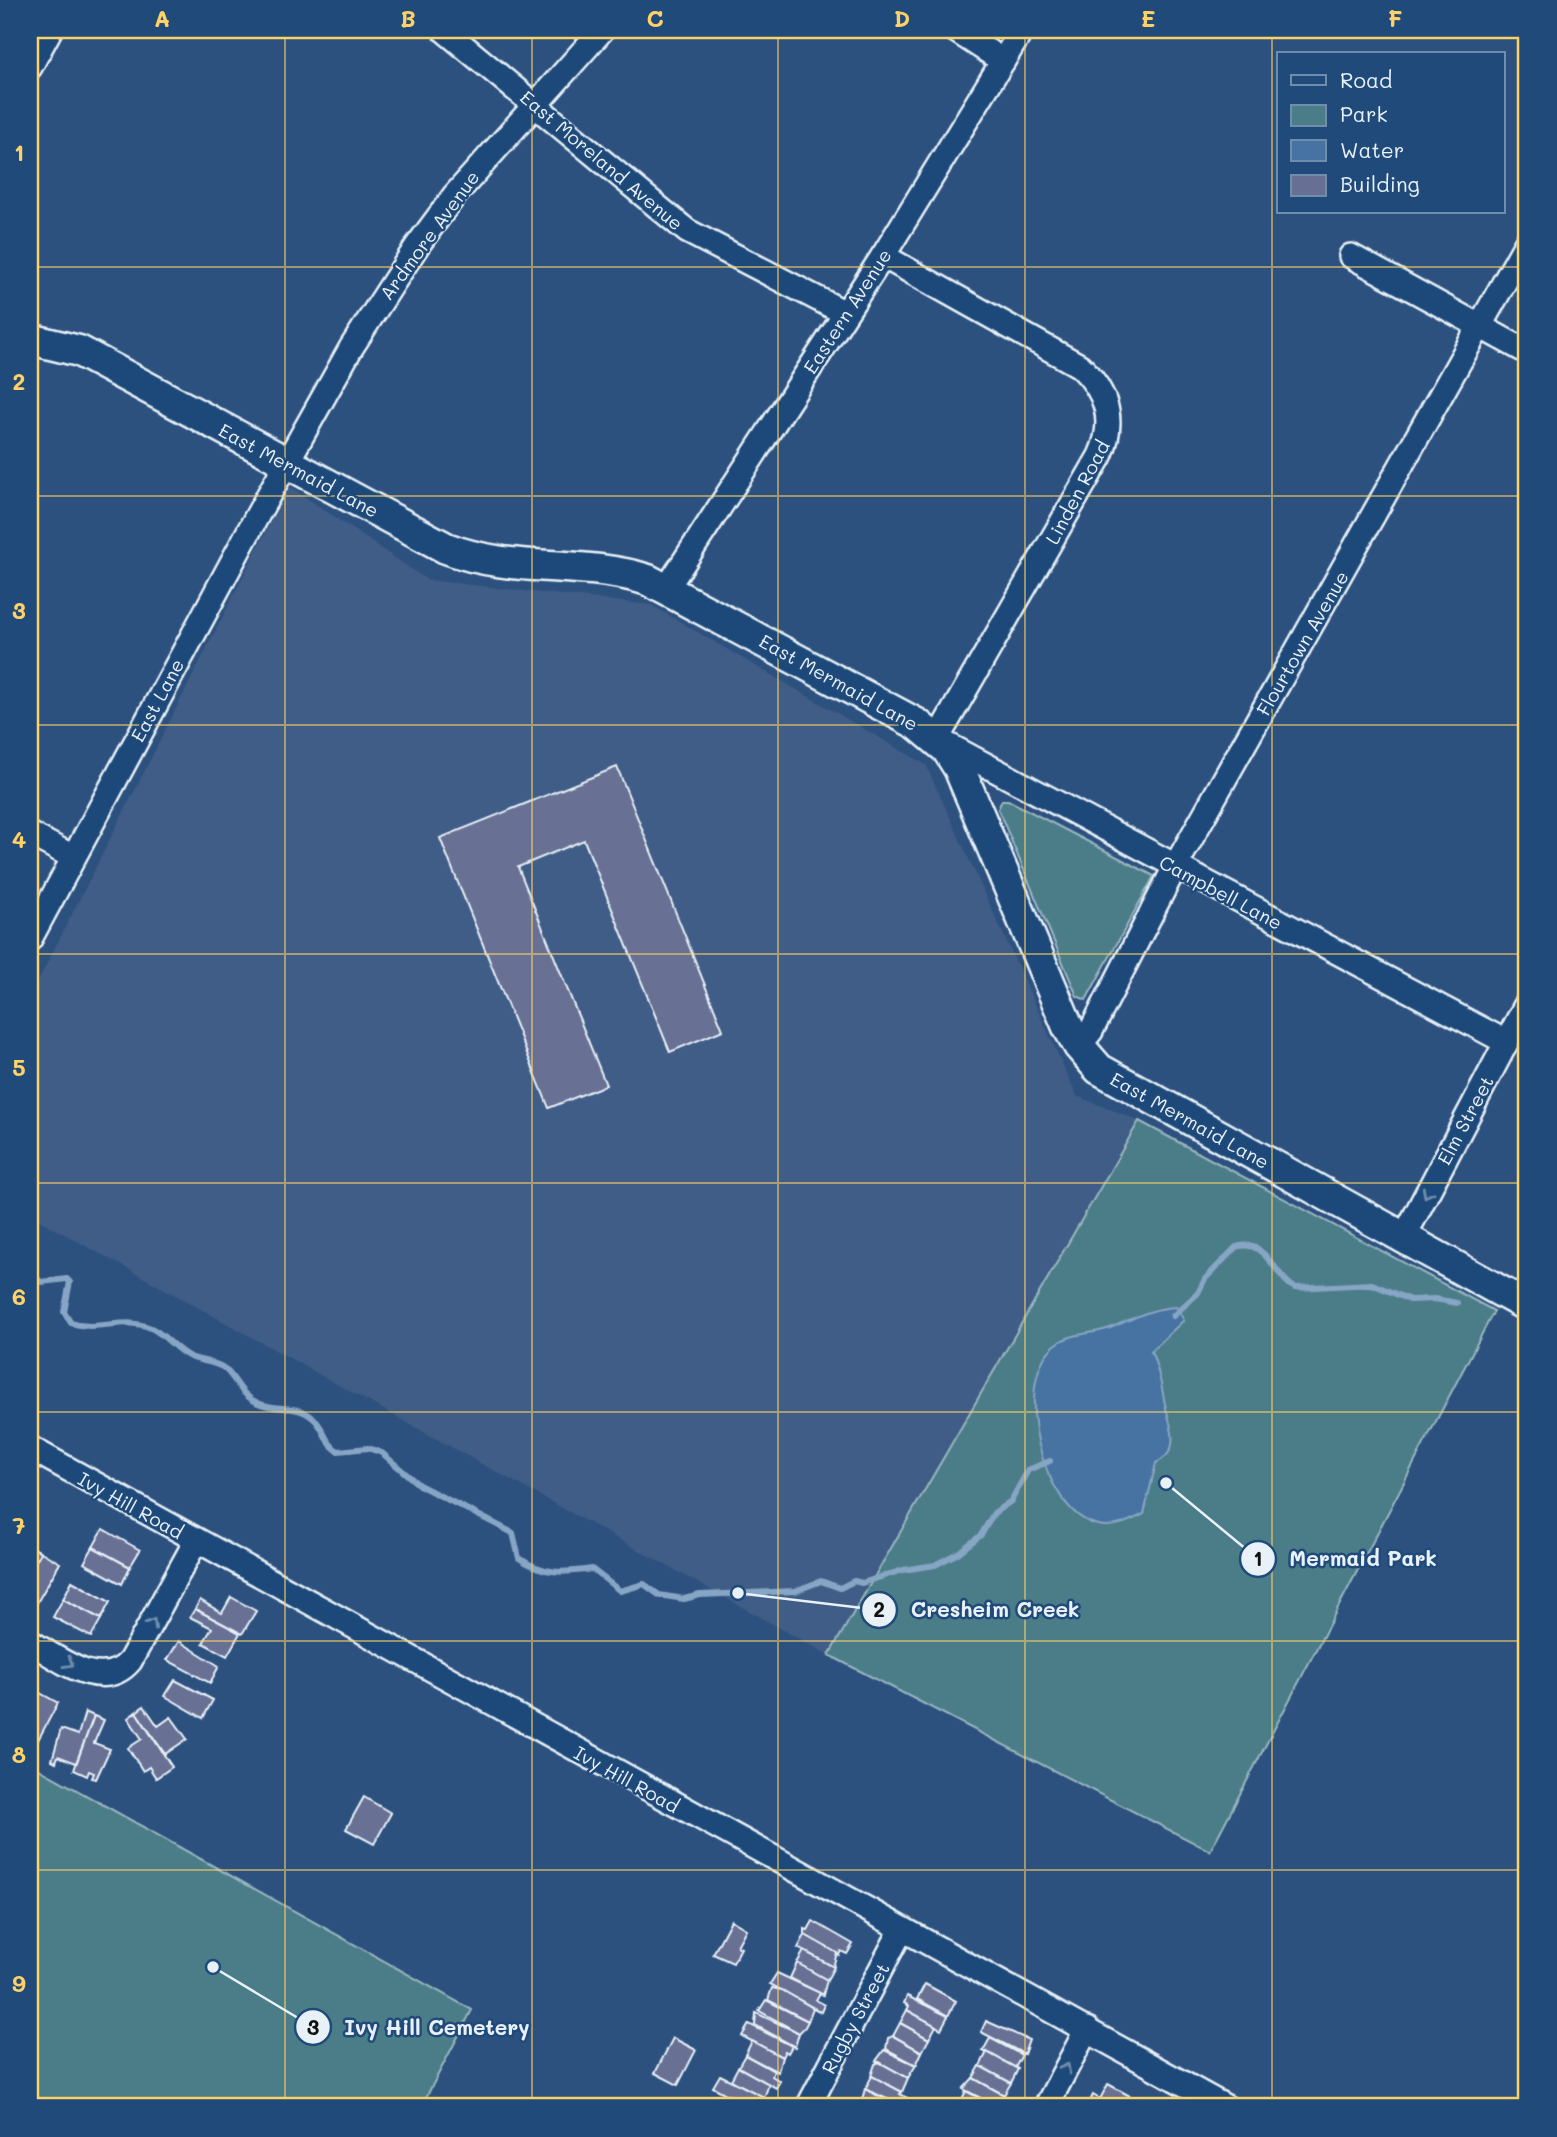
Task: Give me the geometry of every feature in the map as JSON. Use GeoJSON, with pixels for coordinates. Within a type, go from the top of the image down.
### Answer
{"type":"FeatureCollection","features":[{"type":"Feature","properties":{"kind":"main road","name":"East Mermaid Lane"},"geometry":{"type":"LineString","coordinates":[[30,339],[79,351],[399,524],[465,555],[504,564],[618,573],[667,589],[917,724],[937,739],[953,757],[967,784],[1055,996],[1079,1046],[1099,1069],[1527,1306]]}},
{"type":"Feature","properties":{"kind":"street"},"geometry":{"type":"LineString","coordinates":[[30,67],[50,30]]}},
{"type":"Feature","properties":{"kind":"street","name":"East Moreland Avenue"},"geometry":{"type":"LineString","coordinates":[[444,30],[687,231],[845,313]]}},
{"type":"Feature","properties":{"kind":"street","name":"Ardmore Avenue"},"geometry":{"type":"LineString","coordinates":[[286,462],[351,348],[417,246],[496,146],[601,30]]}},
{"type":"Feature","properties":{"kind":"street"},"geometry":{"type":"LineString","coordinates":[[955,30],[1003,61]]}},
{"type":"Feature","properties":{"kind":"street","name":"Eastern Avenue"},"geometry":{"type":"LineString","coordinates":[[667,589],[883,256],[1022,30]]}},
{"type":"Feature","properties":{"kind":"street","name":"Flourtown Avenue"},"geometry":{"type":"LineString","coordinates":[[1079,1046],[1091,1031],[1175,867],[1527,242]]}},
{"type":"Feature","properties":{"kind":"street","name":"Linden Road"},"geometry":{"type":"LineString","coordinates":[[883,256],[1080,366],[1099,388],[1109,417],[1106,442],[1100,456],[937,739]]}},
{"type":"Feature","properties":{"kind":"street"},"geometry":{"type":"LineString","coordinates":[[1352,256],[1527,352]]}},
{"type":"Feature","properties":{"kind":"street","name":"East Lane"},"geometry":{"type":"LineString","coordinates":[[30,939],[286,462]]}},
{"type":"Feature","properties":{"kind":"street","name":"Campbell Lane"},"geometry":{"type":"LineString","coordinates":[[937,739],[1506,1042]]}},
{"type":"Feature","properties":{"kind":"street"},"geometry":{"type":"LineString","coordinates":[[30,834],[73,857]]}},
{"type":"Feature","properties":{"kind":"street","name":"Elm Street"},"geometry":{"type":"LineString","coordinates":[[1404,1237],[1527,1003]]}},
{"type":"Feature","properties":{"kind":"street","name":"Ivy Hill Road"},"geometry":{"type":"LineString","coordinates":[[30,1448],[1226,2107]]}},
{"type":"Feature","properties":{"kind":"street"},"geometry":{"type":"LineString","coordinates":[[30,1642],[83,1671],[102,1675],[118,1673],[130,1661],[196,1541]]}},
{"type":"Feature","properties":{"kind":"street","name":"Rugby Street"},"geometry":{"type":"LineString","coordinates":[[808,2107],[902,1929]]}},
{"type":"Feature","properties":{"kind":"street"},"geometry":{"type":"LineString","coordinates":[[1046,2107],[1087,2029]]}},
{"type":"Feature","properties":{"kind":"shaded area"},"geometry":{"type":"Polygon","coordinates":[[[289,486],[427,580],[651,605],[926,765],[1077,1096],[1139,1121],[829,1655],[30,1215],[30,997],[289,486]]]}},
{"type":"Feature","properties":{"kind":"green space"},"geometry":{"type":"Polygon","coordinates":[[[1002,800],[1008,800],[1154,876],[1086,1000],[1077,996],[998,809],[1002,800]]]}},
{"type":"Feature","properties":{"kind":"green space"},"geometry":{"type":"Polygon","coordinates":[[[1139,1121],[1494,1311],[1210,1851],[829,1655],[1139,1121]]]}},
{"type":"Feature","properties":{"kind":"green space"},"geometry":{"type":"Polygon","coordinates":[[[30,1764],[472,2010],[421,2107],[30,2107],[30,1764]]]}},
{"type":"Feature","properties":{"kind":"water"},"geometry":{"type":"Polygon","coordinates":[[[1176,1307],[1184,1320],[1151,1351],[1171,1426],[1170,1450],[1156,1463],[1144,1514],[1116,1525],[1098,1525],[1078,1515],[1061,1497],[1048,1473],[1034,1416],[1035,1388],[1041,1364],[1054,1346],[1067,1338],[1103,1330],[1150,1312],[1176,1307]]]}},
{"type":"Feature","properties":{"kind":"building"},"geometry":{"type":"Polygon","coordinates":[[[617,767],[723,1030],[670,1052],[584,840],[518,867],[606,1085],[549,1108],[440,838],[617,767]]]}},
{"type":"Feature","properties":{"kind":"building"},"geometry":{"type":"Polygon","coordinates":[[[103,1529],[140,1550],[130,1567],[93,1547],[103,1529]]]}},
{"type":"Feature","properties":{"kind":"building"},"geometry":{"type":"Polygon","coordinates":[[[30,1546],[41,1552],[30,1571],[30,1546]]]}},
{"type":"Feature","properties":{"kind":"building"},"geometry":{"type":"Polygon","coordinates":[[[93,1547],[130,1567],[122,1584],[84,1563],[93,1547]]]}},
{"type":"Feature","properties":{"kind":"building"},"geometry":{"type":"Polygon","coordinates":[[[41,1552],[60,1563],[35,1606],[30,1602],[30,1571],[41,1552]]]}},
{"type":"Feature","properties":{"kind":"building"},"geometry":{"type":"Polygon","coordinates":[[[72,1581],[110,1602],[101,1619],[63,1599],[72,1581]]]}},
{"type":"Feature","properties":{"kind":"building"},"geometry":{"type":"Polygon","coordinates":[[[231,1597],[256,1611],[242,1634],[195,1609],[200,1600],[222,1613],[231,1597]]]}},
{"type":"Feature","properties":{"kind":"building"},"geometry":{"type":"Polygon","coordinates":[[[63,1599],[101,1619],[91,1637],[53,1617],[63,1599]]]}},
{"type":"Feature","properties":{"kind":"building"},"geometry":{"type":"Polygon","coordinates":[[[195,1609],[240,1633],[227,1656],[203,1643],[212,1628],[190,1617],[195,1609]]]}},
{"type":"Feature","properties":{"kind":"building"},"geometry":{"type":"Polygon","coordinates":[[[179,1641],[219,1666],[210,1683],[167,1660],[179,1641]]]}},
{"type":"Feature","properties":{"kind":"building"},"geometry":{"type":"Polygon","coordinates":[[[175,1680],[213,1700],[203,1718],[165,1696],[175,1680]]]}},
{"type":"Feature","properties":{"kind":"building"},"geometry":{"type":"Polygon","coordinates":[[[30,1688],[40,1693],[30,1713],[30,1688]]]}},
{"type":"Feature","properties":{"kind":"building"},"geometry":{"type":"Polygon","coordinates":[[[40,1693],[58,1703],[38,1740],[30,1736],[30,1713],[40,1693]]]}},
{"type":"Feature","properties":{"kind":"building"},"geometry":{"type":"Polygon","coordinates":[[[144,1706],[158,1726],[171,1717],[187,1739],[165,1754],[136,1712],[144,1706]]]}},
{"type":"Feature","properties":{"kind":"building"},"geometry":{"type":"Polygon","coordinates":[[[85,1712],[94,1716],[76,1763],[58,1756],[56,1762],[52,1760],[61,1729],[78,1735],[85,1712]]]}},
{"type":"Feature","properties":{"kind":"building"},"geometry":{"type":"Polygon","coordinates":[[[136,1712],[172,1767],[156,1778],[149,1767],[143,1771],[128,1748],[142,1739],[128,1718],[136,1712]]]}},
{"type":"Feature","properties":{"kind":"building"},"geometry":{"type":"Polygon","coordinates":[[[94,1716],[104,1720],[94,1743],[110,1749],[96,1779],[92,1778],[94,1773],[89,1771],[87,1776],[74,1770],[94,1716]]]}},
{"type":"Feature","properties":{"kind":"building"},"geometry":{"type":"Polygon","coordinates":[[[364,1797],[391,1813],[374,1844],[346,1829],[364,1797]]]}},
{"type":"Feature","properties":{"kind":"building"},"geometry":{"type":"Polygon","coordinates":[[[731,1920],[746,1929],[737,1946],[741,1948],[733,1963],[713,1954],[731,1920]]]}},
{"type":"Feature","properties":{"kind":"building"},"geometry":{"type":"Polygon","coordinates":[[[813,1921],[853,1944],[847,1954],[841,1951],[839,1955],[805,1935],[805,1929],[808,1930],[813,1921]]]}},
{"type":"Feature","properties":{"kind":"building"},"geometry":{"type":"Polygon","coordinates":[[[805,1935],[837,1953],[833,1967],[798,1948],[805,1935]]]}},
{"type":"Feature","properties":{"kind":"building"},"geometry":{"type":"Polygon","coordinates":[[[804,1951],[834,1967],[827,1980],[797,1963],[804,1951]]]}},
{"type":"Feature","properties":{"kind":"building"},"geometry":{"type":"Polygon","coordinates":[[[797,1963],[827,1980],[823,1995],[790,1978],[797,1963]]]}},
{"type":"Feature","properties":{"kind":"building"},"geometry":{"type":"Polygon","coordinates":[[[777,1973],[820,1993],[816,2000],[824,2005],[821,2012],[770,1984],[777,1973]]]}},
{"type":"Feature","properties":{"kind":"building"},"geometry":{"type":"Polygon","coordinates":[[[925,1984],[956,2001],[948,2016],[917,1999],[925,1984]]]}},
{"type":"Feature","properties":{"kind":"building"},"geometry":{"type":"Polygon","coordinates":[[[772,1988],[782,1990],[813,2008],[808,2021],[768,2000],[772,1988]]]}},
{"type":"Feature","properties":{"kind":"building"},"geometry":{"type":"Polygon","coordinates":[[[907,1996],[948,2016],[941,2029],[907,2010],[909,2006],[904,2003],[907,1996]]]}},
{"type":"Feature","properties":{"kind":"building"},"geometry":{"type":"Polygon","coordinates":[[[766,2000],[808,2021],[805,2027],[799,2033],[759,2011],[766,2000]]]}},
{"type":"Feature","properties":{"kind":"building"},"geometry":{"type":"Polygon","coordinates":[[[907,2010],[936,2026],[929,2039],[900,2023],[907,2010]]]}},
{"type":"Feature","properties":{"kind":"building"},"geometry":{"type":"Polygon","coordinates":[[[756,2013],[799,2033],[795,2047],[755,2025],[756,2013]]]}},
{"type":"Feature","properties":{"kind":"building"},"geometry":{"type":"Polygon","coordinates":[[[986,2021],[1029,2040],[1024,2054],[981,2032],[986,2021]]]}},
{"type":"Feature","properties":{"kind":"building"},"geometry":{"type":"Polygon","coordinates":[[[900,2023],[929,2039],[922,2052],[893,2036],[900,2023]]]}},
{"type":"Feature","properties":{"kind":"building"},"geometry":{"type":"Polygon","coordinates":[[[749,2024],[792,2046],[788,2053],[785,2051],[782,2057],[742,2036],[749,2024]]]}},
{"type":"Feature","properties":{"kind":"building"},"geometry":{"type":"Polygon","coordinates":[[[893,2036],[922,2052],[916,2065],[886,2049],[888,2038],[893,2036]]]}},
{"type":"Feature","properties":{"kind":"building"},"geometry":{"type":"Polygon","coordinates":[[[673,2038],[696,2050],[678,2085],[655,2073],[673,2038]]]}},
{"type":"Feature","properties":{"kind":"building"},"geometry":{"type":"Polygon","coordinates":[[[990,2038],[1022,2055],[1015,2068],[983,2051],[990,2038]]]}},
{"type":"Feature","properties":{"kind":"building"},"geometry":{"type":"Polygon","coordinates":[[[752,2041],[782,2057],[778,2072],[745,2055],[752,2041]]]}},
{"type":"Feature","properties":{"kind":"building"},"geometry":{"type":"Polygon","coordinates":[[[884,2050],[916,2065],[908,2078],[876,2061],[884,2050]]]}},
{"type":"Feature","properties":{"kind":"building"},"geometry":{"type":"Polygon","coordinates":[[[987,2052],[1018,2069],[1011,2083],[980,2066],[987,2052]]]}},
{"type":"Feature","properties":{"kind":"building"},"geometry":{"type":"Polygon","coordinates":[[[745,2055],[774,2071],[772,2076],[780,2081],[776,2088],[738,2067],[745,2055]]]}},
{"type":"Feature","properties":{"kind":"building"},"geometry":{"type":"Polygon","coordinates":[[[879,2062],[908,2078],[902,2092],[871,2076],[875,2064],[879,2062]]]}},
{"type":"Feature","properties":{"kind":"building"},"geometry":{"type":"Polygon","coordinates":[[[980,2066],[1011,2083],[1004,2095],[973,2078],[980,2066]]]}},
{"type":"Feature","properties":{"kind":"building"},"geometry":{"type":"Polygon","coordinates":[[[738,2067],[769,2084],[764,2098],[731,2080],[738,2067]]]}},
{"type":"Feature","properties":{"kind":"building"},"geometry":{"type":"Polygon","coordinates":[[[720,2075],[762,2096],[760,2104],[750,2107],[713,2087],[720,2075]]]}},
{"type":"Feature","properties":{"kind":"building"},"geometry":{"type":"Polygon","coordinates":[[[872,2076],[902,2092],[900,2094],[909,2099],[905,2107],[865,2089],[872,2076]]]}},
{"type":"Feature","properties":{"kind":"building"},"geometry":{"type":"Polygon","coordinates":[[[973,2078],[1004,2095],[998,2107],[963,2089],[973,2078]]]}},
{"type":"Feature","properties":{"kind":"building"},"geometry":{"type":"Polygon","coordinates":[[[1108,2084],[1139,2101],[1136,2107],[1114,2107],[1100,2099],[1108,2084]]]}},
{"type":"Feature","properties":{"kind":"building"},"geometry":{"type":"Polygon","coordinates":[[[865,2089],[898,2106],[869,2107],[861,2103],[865,2089]]]}},
{"type":"Feature","properties":{"kind":"building"},"geometry":{"type":"Polygon","coordinates":[[[966,2091],[996,2107],[959,2105],[966,2091]]]}},
{"type":"Feature","properties":{"kind":"building"},"geometry":{"type":"Polygon","coordinates":[[[725,2094],[750,2107],[719,2107],[725,2094]]]}},
{"type":"Feature","properties":{"kind":"building"},"geometry":{"type":"Polygon","coordinates":[[[1093,2095],[1114,2107],[1096,2107],[1089,2103],[1093,2095]]]}},
{"type":"Feature","properties":{"kind":"waterway"},"geometry":{"type":"LineString","coordinates":[[1173,1316],[1198,1293],[1205,1279],[1236,1247],[1246,1245],[1263,1253],[1295,1288],[1372,1284],[1410,1300],[1435,1299],[1457,1303]]}},
{"type":"Feature","properties":{"kind":"waterway"},"geometry":{"type":"LineString","coordinates":[[30,1273],[41,1282],[67,1279],[70,1282],[64,1312],[71,1323],[91,1326],[132,1323],[151,1328],[190,1357],[222,1367],[252,1400],[265,1406],[307,1413],[338,1451],[368,1448],[382,1453],[419,1485],[513,1533],[519,1558],[528,1564],[554,1571],[592,1569],[620,1591],[644,1584],[659,1595],[684,1599],[700,1595],[795,1591],[821,1581],[840,1588],[854,1581],[862,1583],[903,1570],[935,1565],[958,1553],[981,1535],[994,1513],[1011,1501],[1028,1470],[1050,1461]]}},
{"type":"Feature","properties":{"kind":"place","name":"Mermaid Park"},"geometry":{"type":"Point","coordinates":[1166,1483]}},
{"type":"Feature","properties":{"kind":"place","name":"Cresheim Creek"},"geometry":{"type":"Point","coordinates":[738,1593]}},
{"type":"Feature","properties":{"kind":"place","name":"Ivy Hill Cemetery"},"geometry":{"type":"Point","coordinates":[213,1967]}}]}
